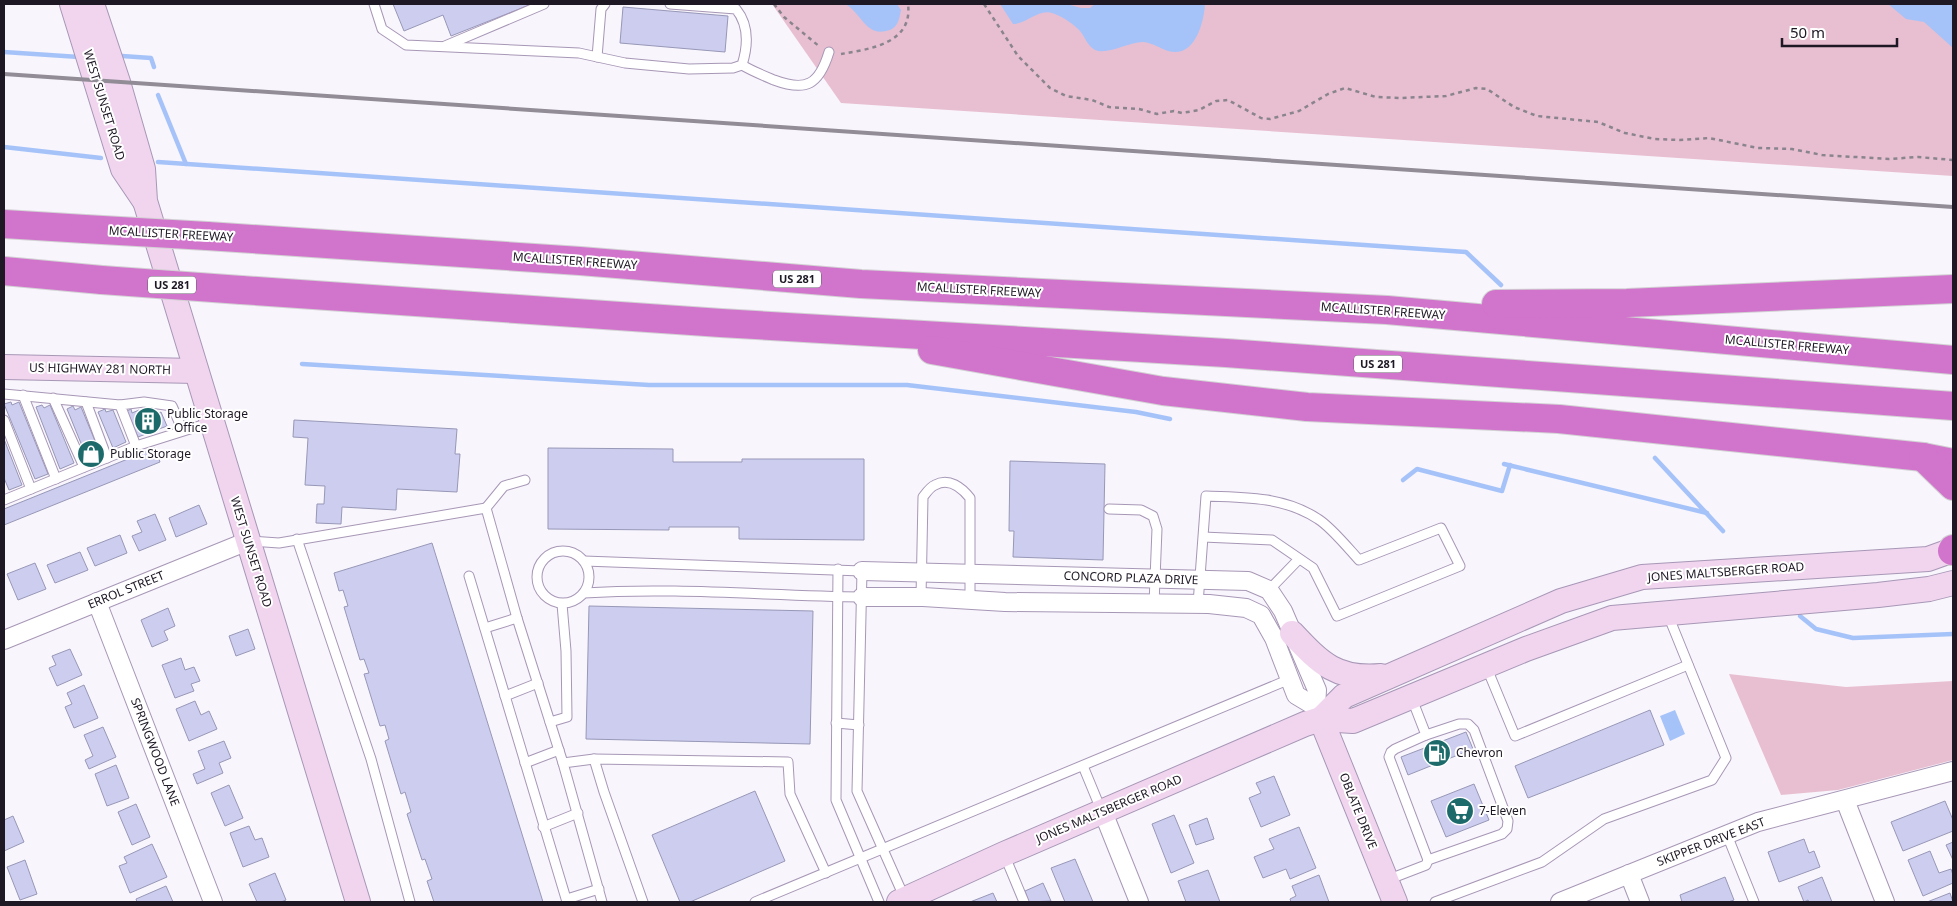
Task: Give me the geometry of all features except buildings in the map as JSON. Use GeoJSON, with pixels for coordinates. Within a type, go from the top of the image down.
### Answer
{"type":"FeatureCollection","features":[{"type":"Feature","properties":{"kind":"highway","name":"MCALLISTER FREEWAY"},"geometry":{"type":"LineString","coordinates":[[4,224],[580,261],[861,284],[1387,310],[1953,360]]}},
{"type":"Feature","properties":{"kind":"highway","name":"US 281"},"geometry":{"type":"LineString","coordinates":[[4,271],[241,290],[802,328],[1226,353],[1953,406]]}},
{"type":"Feature","properties":{"kind":"highway"},"geometry":{"type":"LineString","coordinates":[[4,281],[102,280]]}},
{"type":"Feature","properties":{"kind":"highway"},"geometry":{"type":"LineString","coordinates":[[1387,310],[1499,304],[1627,303],[1953,289]]}},
{"type":"Feature","properties":{"kind":"highway"},"geometry":{"type":"LineString","coordinates":[[802,328],[1173,392],[1307,407],[1560,418],[1923,457],[1953,463]]}},
{"type":"Feature","properties":{"kind":"highway"},"geometry":{"type":"LineString","coordinates":[[1923,457],[1953,486]]}},
{"type":"Feature","properties":{"kind":"main road","name":"WEST SUNSET ROAD"},"geometry":{"type":"LineString","coordinates":[[72,4],[123,169],[145,201]]}},
{"type":"Feature","properties":{"kind":"main road","name":"WEST SUNSET ROAD"},"geometry":{"type":"LineString","coordinates":[[92,4],[118,82],[142,169],[145,201],[358,902]]}},
{"type":"Feature","properties":{"kind":"main road","name":"US HIGHWAY 281 NORTH"},"geometry":{"type":"LineString","coordinates":[[4,367],[196,371]]}},
{"type":"Feature","properties":{"kind":"main road","name":"JONES MALTSBERGER ROAD"},"geometry":{"type":"LineString","coordinates":[[903,901],[1318,713],[1344,696],[1561,600],[1642,577],[1928,559],[1953,550]]}},
{"type":"Feature","properties":{"kind":"main road"},"geometry":{"type":"LineString","coordinates":[[1663,576],[1667,613]]}},
{"type":"Feature","properties":{"kind":"main road","name":"JONES MALTSBERGER ROAD"},"geometry":{"type":"LineString","coordinates":[[1318,713],[1353,721],[1486,666],[1612,618],[1878,595],[1929,589],[1953,583]]}},
{"type":"Feature","properties":{"kind":"main road"},"geometry":{"type":"LineString","coordinates":[[1292,633],[1314,656],[1338,672],[1362,678],[1391,675]]}},
{"type":"Feature","properties":{"kind":"main road","name":"OBLATE DRIVE"},"geometry":{"type":"LineString","coordinates":[[1318,713],[1395,902]]}},
{"type":"Feature","properties":{"kind":"street","name":"ERROL STREET"},"geometry":{"type":"LineString","coordinates":[[4,640],[248,541]]}},
{"type":"Feature","properties":{"kind":"street","name":"CONCORD PLAZA DRIVE"},"geometry":{"type":"LineString","coordinates":[[862,571],[1248,581],[1269,590]]}},
{"type":"Feature","properties":{"kind":"street"},"geometry":{"type":"LineString","coordinates":[[1269,590],[1283,611],[1317,690],[1318,713]]}},
{"type":"Feature","properties":{"kind":"street","name":"CONCORD PLAZA DRIVE"},"geometry":{"type":"LineString","coordinates":[[862,597],[1198,604],[1246,608],[1261,615],[1274,638],[1296,695],[1318,713]]}},
{"type":"Feature","properties":{"kind":"street","name":"SPRINGWOOD LANE"},"geometry":{"type":"LineString","coordinates":[[97,602],[213,902]]}},
{"type":"Feature","properties":{"kind":"street","name":"SKIPPER DRIVE EAST"},"geometry":{"type":"LineString","coordinates":[[1560,902],[1758,822],[1951,774]]}},
{"type":"Feature","properties":{"kind":"street"},"geometry":{"type":"LineString","coordinates":[[1845,800],[1886,902]]}},
{"type":"Feature","properties":{"kind":"street"},"geometry":{"type":"LineString","coordinates":[[1102,812],[1140,902]]}},
{"type":"Feature","properties":{"kind":"street"},"geometry":{"type":"LineString","coordinates":[[1629,874],[1640,902]]}},
{"type":"Feature","properties":{"kind":"lane"},"geometry":{"type":"LineString","coordinates":[[374,4],[382,29],[406,45],[579,53],[625,63],[680,68],[733,68],[742,65]]}},
{"type":"Feature","properties":{"kind":"lane"},"geometry":{"type":"LineString","coordinates":[[443,47],[544,4]]}},
{"type":"Feature","properties":{"kind":"lane"},"geometry":{"type":"LineString","coordinates":[[597,56],[601,8],[605,4]]}},
{"type":"Feature","properties":{"kind":"lane"},"geometry":{"type":"LineString","coordinates":[[670,4],[736,9],[742,17],[746,37],[746,50],[742,65]]}},
{"type":"Feature","properties":{"kind":"lane"},"geometry":{"type":"LineString","coordinates":[[742,65],[758,75],[797,86],[806,84],[818,76],[825,66],[829,52]]}},
{"type":"Feature","properties":{"kind":"lane"},"geometry":{"type":"LineString","coordinates":[[4,394],[120,405],[144,402],[172,406],[182,432]]}},
{"type":"Feature","properties":{"kind":"lane"},"geometry":{"type":"LineString","coordinates":[[23,395],[56,479]]}},
{"type":"Feature","properties":{"kind":"lane"},"geometry":{"type":"LineString","coordinates":[[53,398],[84,467]]}},
{"type":"Feature","properties":{"kind":"lane"},"geometry":{"type":"LineString","coordinates":[[86,402],[107,458]]}},
{"type":"Feature","properties":{"kind":"lane"},"geometry":{"type":"LineString","coordinates":[[120,405],[136,446]]}},
{"type":"Feature","properties":{"kind":"lane"},"geometry":{"type":"LineString","coordinates":[[4,420],[31,489]]}},
{"type":"Feature","properties":{"kind":"lane"},"geometry":{"type":"LineString","coordinates":[[4,499],[136,446],[212,422]]}},
{"type":"Feature","properties":{"kind":"lane"},"geometry":{"type":"LineString","coordinates":[[248,541],[279,543],[486,508],[504,486],[526,480]]}},
{"type":"Feature","properties":{"kind":"lane"},"geometry":{"type":"LineString","coordinates":[[922,597],[923,497],[935,484],[949,483],[961,487],[970,498],[970,600]]}},
{"type":"Feature","properties":{"kind":"lane"},"geometry":{"type":"LineString","coordinates":[[1198,604],[1206,496],[1254,498],[1289,504],[1319,519],[1359,560],[1441,528],[1460,566],[1338,616],[1313,568],[1272,540],[1203,537]]}},
{"type":"Feature","properties":{"kind":"lane"},"geometry":{"type":"LineString","coordinates":[[486,508],[517,618],[564,763],[602,902]]}},
{"type":"Feature","properties":{"kind":"lane"},"geometry":{"type":"LineString","coordinates":[[1109,509],[1141,510],[1153,516],[1157,528],[1154,604]]}},
{"type":"Feature","properties":{"kind":"lane"},"geometry":{"type":"LineString","coordinates":[[297,539],[371,759],[410,902]]}},
{"type":"Feature","properties":{"kind":"lane"},"geometry":{"type":"LineString","coordinates":[[584,561],[589,577],[588,585],[578,599],[562,604],[553,602],[540,590],[537,582],[540,564],[553,552],[561,551],[570,552],[584,561],[862,571],[857,792],[903,901]]}},
{"type":"Feature","properties":{"kind":"lane"},"geometry":{"type":"LineString","coordinates":[[1269,590],[1299,559]]}},
{"type":"Feature","properties":{"kind":"lane"},"geometry":{"type":"LineString","coordinates":[[838,569],[836,800],[879,902]]}},
{"type":"Feature","properties":{"kind":"lane"},"geometry":{"type":"LineString","coordinates":[[469,576],[524,764],[567,901],[599,889]]}},
{"type":"Feature","properties":{"kind":"lane"},"geometry":{"type":"LineString","coordinates":[[584,593],[630,590],[705,590],[862,597]]}},
{"type":"Feature","properties":{"kind":"lane"},"geometry":{"type":"LineString","coordinates":[[550,722],[567,717],[566,651],[562,604]]}},
{"type":"Feature","properties":{"kind":"lane"},"geometry":{"type":"LineString","coordinates":[[1435,902],[1542,862],[1604,819],[1712,780],[1726,758],[1667,613]]}},
{"type":"Feature","properties":{"kind":"lane"},"geometry":{"type":"LineString","coordinates":[[485,628],[517,618]]}},
{"type":"Feature","properties":{"kind":"lane"},"geometry":{"type":"LineString","coordinates":[[1486,666],[1515,736],[1688,665]]}},
{"type":"Feature","properties":{"kind":"lane"},"geometry":{"type":"LineString","coordinates":[[755,902],[1290,679]]}},
{"type":"Feature","properties":{"kind":"lane"},"geometry":{"type":"LineString","coordinates":[[505,696],[538,683]]}},
{"type":"Feature","properties":{"kind":"lane"},"geometry":{"type":"LineString","coordinates":[[1411,697],[1426,735]]}},
{"type":"Feature","properties":{"kind":"lane"},"geometry":{"type":"LineString","coordinates":[[836,723],[858,725]]}},
{"type":"Feature","properties":{"kind":"lane"},"geometry":{"type":"LineString","coordinates":[[1386,880],[1426,865],[1428,860],[1502,834],[1507,829],[1508,821],[1474,730],[1468,724],[1459,724],[1426,735],[1395,749],[1389,757],[1428,860]]}},
{"type":"Feature","properties":{"kind":"lane"},"geometry":{"type":"LineString","coordinates":[[524,764],[559,750]]}},
{"type":"Feature","properties":{"kind":"lane"},"geometry":{"type":"LineString","coordinates":[[564,763],[594,760],[788,762],[790,794],[826,873]]}},
{"type":"Feature","properties":{"kind":"lane"},"geometry":{"type":"LineString","coordinates":[[594,760],[643,902]]}},
{"type":"Feature","properties":{"kind":"lane"},"geometry":{"type":"LineString","coordinates":[[1083,766],[1102,812]]}},
{"type":"Feature","properties":{"kind":"lane"},"geometry":{"type":"LineString","coordinates":[[543,827],[578,813]]}},
{"type":"Feature","properties":{"kind":"lane"},"geometry":{"type":"LineString","coordinates":[[1727,835],[1754,902]]}},
{"type":"Feature","properties":{"kind":"lane"},"geometry":{"type":"LineString","coordinates":[[1004,854],[1024,902]]}},
{"type":"Feature","properties":{"kind":"path"},"geometry":{"type":"LineString","coordinates":[[774,4],[784,17],[820,47],[829,52],[841,54],[889,42],[899,36],[904,30],[908,19],[908,4]]}},
{"type":"Feature","properties":{"kind":"path"},"geometry":{"type":"LineString","coordinates":[[984,4],[1018,56],[1050,88],[1066,96],[1092,100],[1109,107],[1139,109],[1157,114],[1174,111],[1182,113],[1199,110],[1216,101],[1228,100],[1261,118],[1270,119],[1299,111],[1328,94],[1345,88],[1386,98],[1446,96],[1476,88],[1487,89],[1509,104],[1527,113],[1598,122],[1625,133],[1655,139],[1709,138],[1758,148],[1792,149],[1822,155],[1889,159],[1918,157],[1953,160]]}},
{"type":"Feature","properties":{"kind":"shaded area"},"geometry":{"type":"Polygon","coordinates":[[[772,4],[1953,4],[1953,176],[841,103],[772,4]]]}},
{"type":"Feature","properties":{"kind":"shaded area"},"geometry":{"type":"Polygon","coordinates":[[[1729,674],[1846,687],[1953,681],[1953,760],[1838,790],[1781,795],[1729,674]]]}},
{"type":"Feature","properties":{"kind":"water"},"geometry":{"type":"Polygon","coordinates":[[[845,4],[897,4],[901,10],[899,21],[890,30],[879,32],[868,27],[845,4]]]}},
{"type":"Feature","properties":{"kind":"water"},"geometry":{"type":"Polygon","coordinates":[[[1000,4],[1067,4],[1081,8],[1090,8],[1095,4],[1205,4],[1203,20],[1196,37],[1185,50],[1177,52],[1168,51],[1153,44],[1143,42],[1098,51],[1091,47],[1075,26],[1059,16],[1047,12],[1013,24],[1000,4]]]}},
{"type":"Feature","properties":{"kind":"water"},"geometry":{"type":"Polygon","coordinates":[[[1888,4],[1953,4],[1953,48],[1924,22],[1906,19],[1888,4]]]}},
{"type":"Feature","properties":{"kind":"water"},"geometry":{"type":"Polygon","coordinates":[[[1675,710],[1685,734],[1670,741],[1660,716],[1675,710]]]}},
{"type":"Feature","properties":{"kind":"waterway"},"geometry":{"type":"LineString","coordinates":[[4,52],[79,57]]}},
{"type":"Feature","properties":{"kind":"waterway"},"geometry":{"type":"LineString","coordinates":[[122,56],[151,58],[154,67]]}},
{"type":"Feature","properties":{"kind":"waterway"},"geometry":{"type":"LineString","coordinates":[[158,95],[186,164]]}},
{"type":"Feature","properties":{"kind":"waterway"},"geometry":{"type":"LineString","coordinates":[[4,147],[101,158]]}},
{"type":"Feature","properties":{"kind":"waterway"},"geometry":{"type":"LineString","coordinates":[[158,162],[1466,252],[1501,285]]}},
{"type":"Feature","properties":{"kind":"waterway"},"geometry":{"type":"LineString","coordinates":[[302,364],[649,385],[907,385],[1136,412],[1170,419]]}},
{"type":"Feature","properties":{"kind":"waterway"},"geometry":{"type":"LineString","coordinates":[[1655,458],[1723,531]]}},
{"type":"Feature","properties":{"kind":"waterway"},"geometry":{"type":"LineString","coordinates":[[1504,464],[1707,513]]}},
{"type":"Feature","properties":{"kind":"waterway"},"geometry":{"type":"LineString","coordinates":[[1403,480],[1417,469],[1502,491],[1510,465]]}},
{"type":"Feature","properties":{"kind":"waterway"},"geometry":{"type":"LineString","coordinates":[[1800,616],[1816,629],[1853,638],[1953,634]]}},
{"type":"Feature","properties":{"kind":"railway"},"geometry":{"type":"LineString","coordinates":[[4,74],[1953,207]]}},
{"type":"Feature","properties":{"kind":"place","name":"Public Storage - Office"},"geometry":{"type":"Point","coordinates":[148,421]}},
{"type":"Feature","properties":{"kind":"place","name":"Public Storage"},"geometry":{"type":"Point","coordinates":[91,454]}},
{"type":"Feature","properties":{"kind":"place","name":"Chevron"},"geometry":{"type":"Point","coordinates":[1437,753]}},
{"type":"Feature","properties":{"kind":"place","name":"7-Eleven"},"geometry":{"type":"Point","coordinates":[1460,811]}}]}
